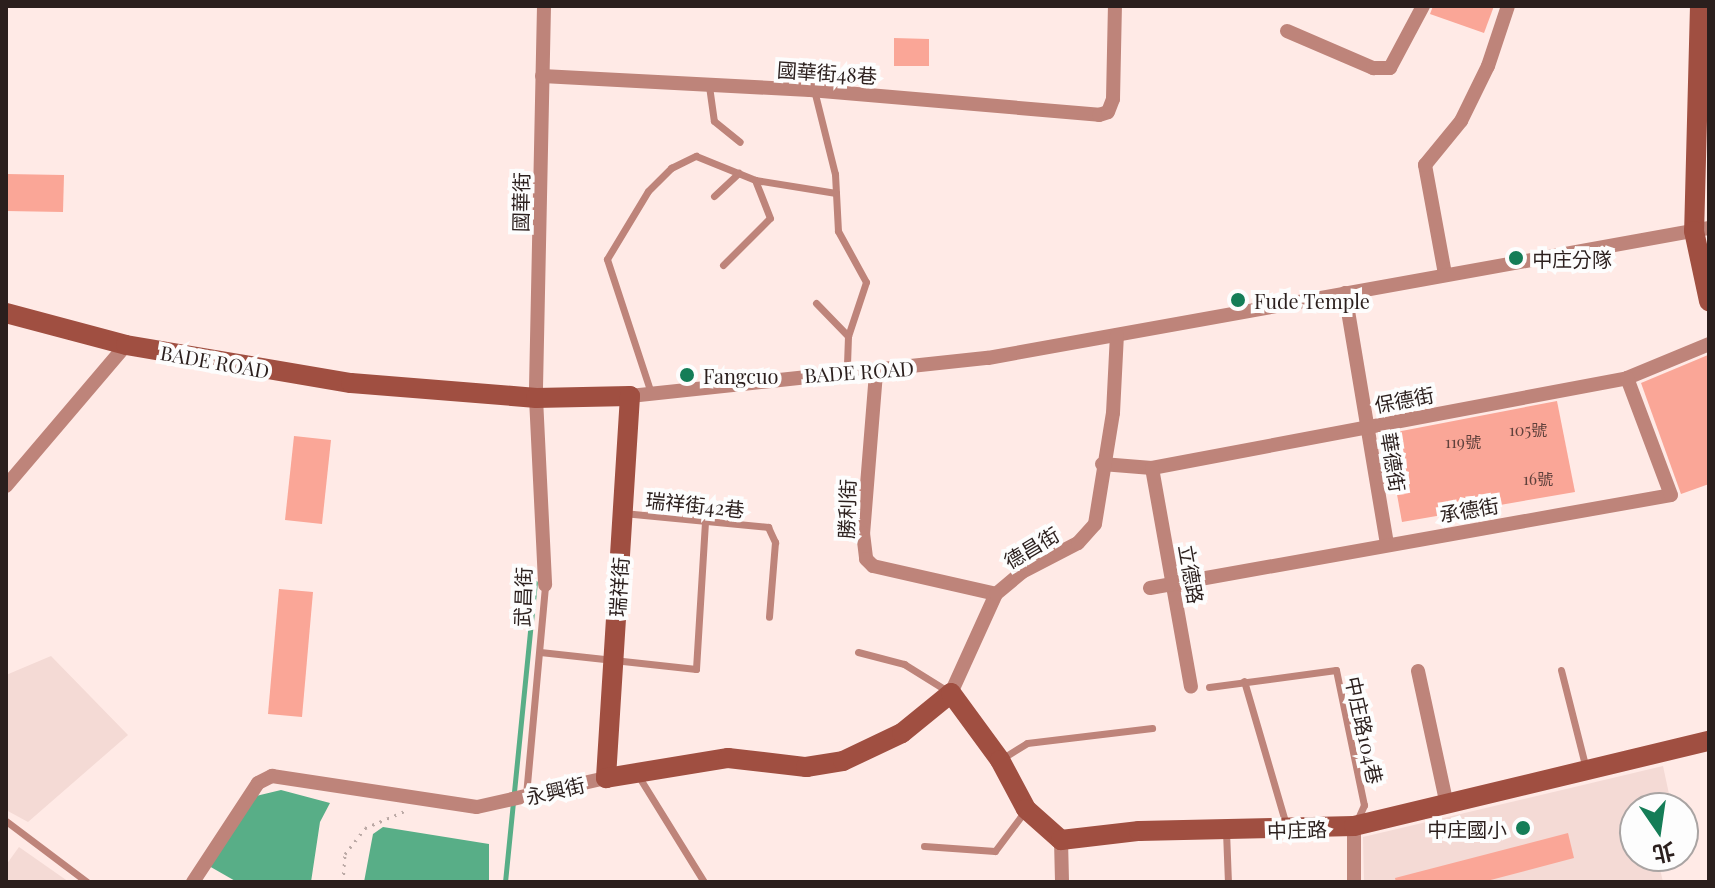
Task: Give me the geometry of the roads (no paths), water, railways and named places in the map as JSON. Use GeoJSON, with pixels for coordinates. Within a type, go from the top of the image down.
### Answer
{"type":"FeatureCollection","features":[{"type":"Feature","properties":{"kind":"street","name":"國華街"},"geometry":{"type":"LineString","coordinates":[[536,398],[544,6]]}},
{"type":"Feature","properties":{"kind":"street","name":"國華街48巷"},"geometry":{"type":"LineString","coordinates":[[542,76],[814,90],[1108,112],[1115,6]]}},
{"type":"Feature","properties":{"kind":"street"},"geometry":{"type":"LineString","coordinates":[[1287,31],[1373,68],[1390,68],[1423,6]]}},
{"type":"Feature","properties":{"kind":"street"},"geometry":{"type":"LineString","coordinates":[[1445,274],[1425,165],[1461,121],[1488,66],[1508,6]]}},
{"type":"Feature","properties":{"kind":"street"},"geometry":{"type":"LineString","coordinates":[[1700,6],[1702,229],[1709,301]]}},
{"type":"Feature","properties":{"kind":"street","name":"BADE ROAD"},"geometry":{"type":"LineString","coordinates":[[6,313],[126,345],[351,383],[536,398],[640,395],[847,373],[876,373],[1117,335],[1702,229]]}},
{"type":"Feature","properties":{"kind":"street","name":"華德街"},"geometry":{"type":"LineString","coordinates":[[1345,293],[1387,543]]}},
{"type":"Feature","properties":{"kind":"street","name":"德昌街"},"geometry":{"type":"LineString","coordinates":[[951,693],[996,594],[1022,572],[1078,543],[1095,524],[1102,464],[1113,413],[1117,335]]}},
{"type":"Feature","properties":{"kind":"street","name":"保德街"},"geometry":{"type":"LineString","coordinates":[[1102,464],[1152,468],[1627,378],[1709,344]]}},
{"type":"Feature","properties":{"kind":"street"},"geometry":{"type":"LineString","coordinates":[[6,486],[126,345]]}},
{"type":"Feature","properties":{"kind":"street","name":"勝利街"},"geometry":{"type":"LineString","coordinates":[[876,373],[863,533],[866,559],[873,566],[996,594]]}},
{"type":"Feature","properties":{"kind":"street","name":"承德街"},"geometry":{"type":"LineString","coordinates":[[1150,588],[1387,543],[1671,495],[1627,378]]}},
{"type":"Feature","properties":{"kind":"street","name":"瑞祥街"},"geometry":{"type":"LineString","coordinates":[[606,778],[623,513],[640,395]]}},
{"type":"Feature","properties":{"kind":"street","name":"武昌街"},"geometry":{"type":"LineString","coordinates":[[536,398],[545,585]]}},
{"type":"Feature","properties":{"kind":"street","name":"立德路"},"geometry":{"type":"LineString","coordinates":[[1152,468],[1191,687]]}},
{"type":"Feature","properties":{"kind":"street"},"geometry":{"type":"LineString","coordinates":[[1418,671],[1447,805]]}},
{"type":"Feature","properties":{"kind":"street"},"geometry":{"type":"LineString","coordinates":[[951,693],[1000,760],[1026,809],[1061,840],[1062,882]]}},
{"type":"Feature","properties":{"kind":"street","name":"永興街"},"geometry":{"type":"LineString","coordinates":[[193,882],[258,783],[272,776],[477,807],[606,778],[728,758],[806,767],[843,761],[902,733],[951,693]]}},
{"type":"Feature","properties":{"kind":"street","name":"中庄路"},"geometry":{"type":"LineString","coordinates":[[1061,840],[1226,829],[1288,831],[1354,826],[1709,741]]}},
{"type":"Feature","properties":{"kind":"street"},"geometry":{"type":"LineString","coordinates":[[1354,826],[1354,882]]}},
{"type":"Feature","properties":{"kind":"lane"},"geometry":{"type":"LineString","coordinates":[[709,84],[714,121],[740,142]]}},
{"type":"Feature","properties":{"kind":"lane"},"geometry":{"type":"LineString","coordinates":[[814,90],[836,193],[838,231],[866,282],[848,336],[847,373]]}},
{"type":"Feature","properties":{"kind":"lane"},"geometry":{"type":"LineString","coordinates":[[640,395],[607,259],[648,191],[671,168],[696,156],[755,180],[836,193]]}},
{"type":"Feature","properties":{"kind":"lane"},"geometry":{"type":"LineString","coordinates":[[714,196],[739,173]]}},
{"type":"Feature","properties":{"kind":"lane"},"geometry":{"type":"LineString","coordinates":[[723,265],[770,218],[755,180]]}},
{"type":"Feature","properties":{"kind":"lane"},"geometry":{"type":"LineString","coordinates":[[816,303],[848,336]]}},
{"type":"Feature","properties":{"kind":"lane","name":"瑞祥街42巷"},"geometry":{"type":"LineString","coordinates":[[623,513],[768,527],[773,533],[769,617]]}},
{"type":"Feature","properties":{"kind":"lane"},"geometry":{"type":"LineString","coordinates":[[540,652],[696,669],[705,521]]}},
{"type":"Feature","properties":{"kind":"lane","name":"武昌街"},"geometry":{"type":"LineString","coordinates":[[517,799],[540,652],[545,585]]}},
{"type":"Feature","properties":{"kind":"lane"},"geometry":{"type":"LineString","coordinates":[[858,652],[904,664],[951,693]]}},
{"type":"Feature","properties":{"kind":"lane","name":"中庄路104巷"},"geometry":{"type":"LineString","coordinates":[[1209,687],[1336,670],[1364,805],[1354,826]]}},
{"type":"Feature","properties":{"kind":"lane"},"geometry":{"type":"LineString","coordinates":[[1561,670],[1586,772]]}},
{"type":"Feature","properties":{"kind":"lane"},"geometry":{"type":"LineString","coordinates":[[1244,681],[1288,831]]}},
{"type":"Feature","properties":{"kind":"lane"},"geometry":{"type":"LineString","coordinates":[[1000,760],[1027,743],[1152,728]]}},
{"type":"Feature","properties":{"kind":"lane"},"geometry":{"type":"LineString","coordinates":[[638,775],[704,882]]}},
{"type":"Feature","properties":{"kind":"lane"},"geometry":{"type":"LineString","coordinates":[[924,846],[995,851],[1026,809]]}},
{"type":"Feature","properties":{"kind":"lane"},"geometry":{"type":"LineString","coordinates":[[6,821],[87,882]]}},
{"type":"Feature","properties":{"kind":"lane"},"geometry":{"type":"LineString","coordinates":[[1226,829],[1228,882]]}},
{"type":"Feature","properties":{"kind":"waterway"},"geometry":{"type":"LineString","coordinates":[[505,882],[535,583]]}},
{"type":"Feature","properties":{"kind":"place","name":"中庄分隊"},"geometry":{"type":"Point","coordinates":[1516,258]}},
{"type":"Feature","properties":{"kind":"place","name":"Fude Temple"},"geometry":{"type":"Point","coordinates":[1238,300]}},
{"type":"Feature","properties":{"kind":"place","name":"Fangcuo"},"geometry":{"type":"Point","coordinates":[687,375]}},
{"type":"Feature","properties":{"kind":"place","name":"中庄國小"},"geometry":{"type":"Point","coordinates":[1523,828]}}]}
